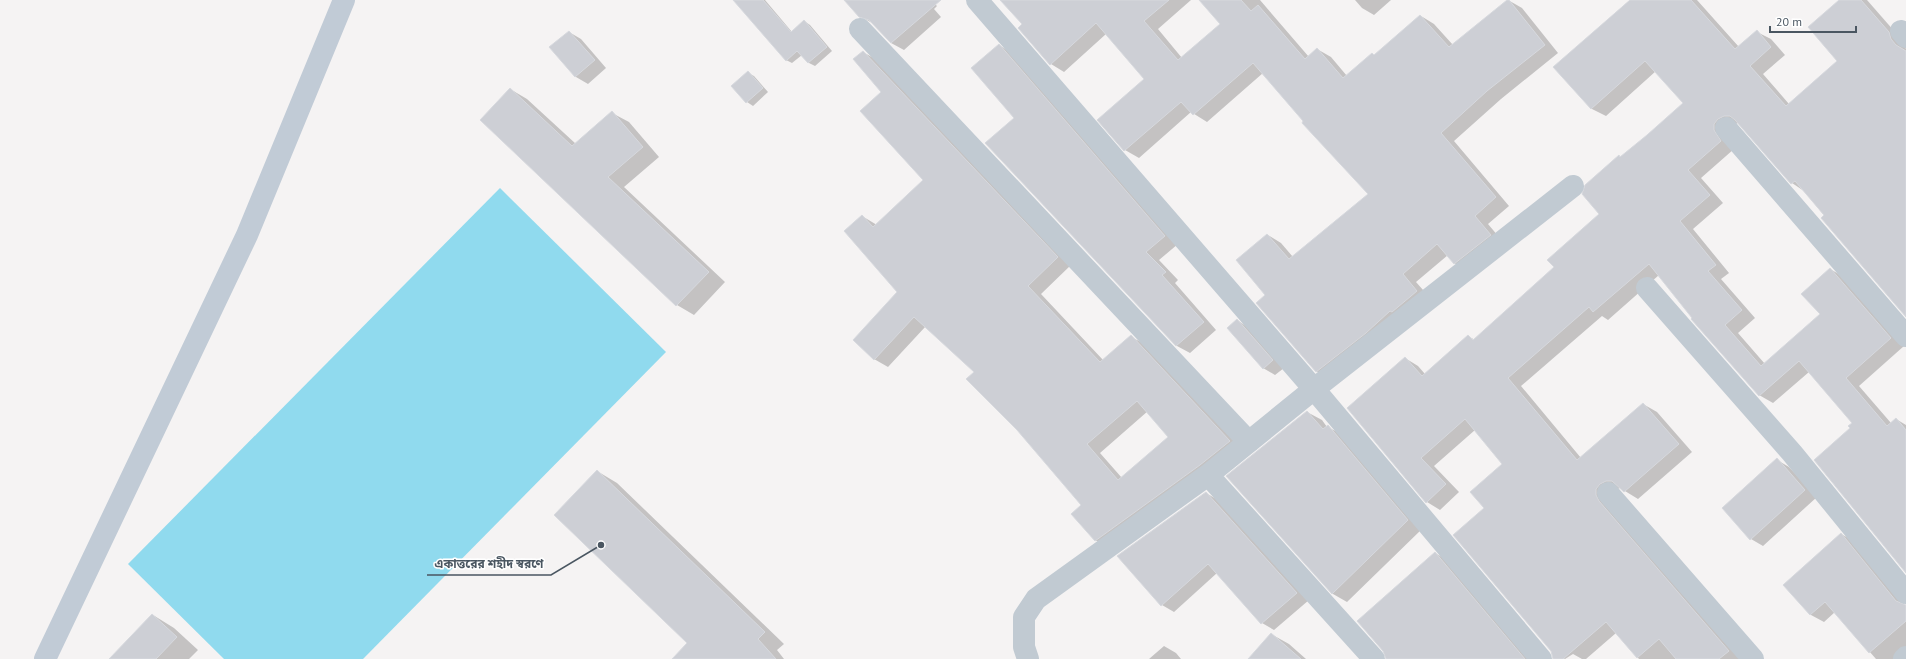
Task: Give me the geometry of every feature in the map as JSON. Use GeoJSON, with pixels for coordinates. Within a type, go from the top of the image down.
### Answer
{"type":"FeatureCollection","features":[{"type":"Feature","properties":{"kind":"main road"},"geometry":{"type":"LineString","coordinates":[[45,659],[247,235],[344,0]]}},
{"type":"Feature","properties":{"kind":"street"},"geometry":{"type":"LineString","coordinates":[[977,0],[1314,390],[1541,659]]}},
{"type":"Feature","properties":{"kind":"street"},"geometry":{"type":"LineString","coordinates":[[860,29],[1249,442]]}},
{"type":"Feature","properties":{"kind":"street"},"geometry":{"type":"LineString","coordinates":[[1726,128],[1906,336]]}},
{"type":"Feature","properties":{"kind":"street"},"geometry":{"type":"LineString","coordinates":[[1028,659],[1024,647],[1024,617],[1036,599],[1208,475],[1573,186]]}},
{"type":"Feature","properties":{"kind":"street"},"geometry":{"type":"LineString","coordinates":[[1647,288],[1792,453],[1906,593]]}},
{"type":"Feature","properties":{"kind":"street"},"geometry":{"type":"LineString","coordinates":[[1208,475],[1374,659]]}},
{"type":"Feature","properties":{"kind":"street"},"geometry":{"type":"LineString","coordinates":[[1608,493],[1753,659]]}},
{"type":"Feature","properties":{"kind":"water"},"geometry":{"type":"Polygon","coordinates":[[[500,188],[666,352],[363,659],[224,659],[128,564],[500,188]]]}},
{"type":"Feature","properties":{"kind":"building"},"geometry":{"type":"Polygon","coordinates":[[[733,0],[763,0],[791,32],[804,20],[827,47],[808,63],[797,51],[786,61],[733,0]]]}},
{"type":"Feature","properties":{"kind":"building"},"geometry":{"type":"Polygon","coordinates":[[[844,0],[941,0],[891,43],[869,20],[859,17],[844,0]]]}},
{"type":"Feature","properties":{"kind":"building"},"geometry":{"type":"Polygon","coordinates":[[[1000,0],[1169,0],[1144,21],[1178,60],[1220,24],[1199,0],[1241,0],[1251,11],[1258,5],[1305,59],[1317,48],[1343,78],[1372,53],[1374,55],[1420,15],[1449,47],[1507,0],[1509,0],[1545,45],[1487,91],[1441,133],[1496,197],[1475,216],[1491,235],[1454,264],[1437,244],[1403,274],[1417,291],[1392,312],[1390,311],[1366,333],[1316,372],[1256,303],[1265,295],[1236,260],[1267,234],[1289,259],[1368,194],[1302,123],[1303,121],[1253,63],[1193,115],[1181,102],[1124,151],[1097,120],[1144,79],[1096,23],[1050,65],[1018,28],[1022,24],[1000,0]]]}},
{"type":"Feature","properties":{"kind":"building"},"geometry":{"type":"Polygon","coordinates":[[[1630,0],[1691,0],[1735,49],[1757,30],[1771,47],[1750,66],[1786,106],[1837,61],[1808,27],[1839,0],[1861,0],[1889,32],[1891,39],[1896,45],[1906,51],[1906,317],[1821,218],[1824,215],[1795,181],[1791,184],[1730,116],[1724,116],[1718,119],[1714,124],[1714,130],[1721,141],[1688,170],[1710,195],[1680,221],[1716,265],[1708,271],[1742,310],[1725,325],[1761,366],[1820,314],[1801,294],[1830,268],[1891,338],[1846,378],[1887,426],[1896,418],[1906,430],[1906,573],[1814,460],[1850,428],[1848,426],[1852,423],[1799,361],[1759,396],[1691,319],[1692,318],[1649,264],[1593,312],[1589,307],[1508,378],[1577,460],[1643,403],[1679,444],[1624,492],[1612,481],[1606,481],[1600,484],[1596,489],[1596,495],[1599,501],[1729,651],[1719,659],[1676,659],[1659,639],[1637,658],[1606,622],[1563,659],[1553,659],[1551,651],[1453,535],[1484,508],[1470,492],[1502,464],[1465,419],[1421,458],[1446,484],[1426,503],[1347,408],[1405,357],[1422,376],[1468,335],[1473,340],[1554,267],[1547,260],[1599,214],[1582,194],[1585,185],[1619,155],[1620,157],[1647,135],[1683,103],[1645,61],[1591,109],[1553,67],[1630,0]]]}},
{"type":"Feature","properties":{"kind":"building"},"geometry":{"type":"Polygon","coordinates":[[[569,31],[595,60],[575,77],[549,47],[569,31]]]}},
{"type":"Feature","properties":{"kind":"building"},"geometry":{"type":"Polygon","coordinates":[[[999,44],[1165,236],[1146,252],[1166,272],[1162,275],[1204,322],[1176,346],[985,143],[1014,118],[971,68],[999,44]]]}},
{"type":"Feature","properties":{"kind":"building"},"geometry":{"type":"Polygon","coordinates":[[[863,51],[1058,257],[1028,286],[1100,362],[1131,335],[1230,441],[1200,465],[1095,541],[1071,514],[1081,505],[1017,430],[966,379],[974,372],[914,317],[874,360],[853,340],[897,292],[844,231],[862,215],[873,227],[923,180],[860,111],[881,92],[853,59],[863,51]],[[1137,401],[1087,444],[1118,480],[1168,437],[1137,401]]]}},
{"type":"Feature","properties":{"kind":"building"},"geometry":{"type":"Polygon","coordinates":[[[748,71],[763,88],[746,103],[731,86],[748,71]]]}},
{"type":"Feature","properties":{"kind":"building"},"geometry":{"type":"Polygon","coordinates":[[[510,88],[572,146],[612,111],[643,147],[608,177],[709,272],[676,306],[480,120],[510,88]]]}},
{"type":"Feature","properties":{"kind":"building"},"geometry":{"type":"Polygon","coordinates":[[[1237,319],[1273,360],[1263,369],[1227,328],[1237,319]]]}},
{"type":"Feature","properties":{"kind":"building"},"geometry":{"type":"Polygon","coordinates":[[[1307,411],[1323,429],[1328,425],[1408,520],[1332,594],[1226,476],[1307,411]]]}},
{"type":"Feature","properties":{"kind":"building"},"geometry":{"type":"Polygon","coordinates":[[[1777,458],[1805,490],[1750,540],[1722,508],[1777,458]]]}},
{"type":"Feature","properties":{"kind":"building"},"geometry":{"type":"Polygon","coordinates":[[[597,470],[765,632],[758,639],[776,659],[672,659],[687,643],[554,515],[597,470]]]}},
{"type":"Feature","properties":{"kind":"building"},"geometry":{"type":"Polygon","coordinates":[[[1206,492],[1297,593],[1261,624],[1208,564],[1161,606],[1117,556],[1206,492]]]}},
{"type":"Feature","properties":{"kind":"building"},"geometry":{"type":"Polygon","coordinates":[[[1841,533],[1896,601],[1906,605],[1906,621],[1869,653],[1825,602],[1810,615],[1783,585],[1841,533]]]}},
{"type":"Feature","properties":{"kind":"building"},"geometry":{"type":"Polygon","coordinates":[[[1435,552],[1525,659],[1386,659],[1383,651],[1357,621],[1435,552]]]}},
{"type":"Feature","properties":{"kind":"building"},"geometry":{"type":"Polygon","coordinates":[[[152,614],[177,637],[156,659],[109,659],[152,614]]]}},
{"type":"Feature","properties":{"kind":"building"},"geometry":{"type":"Polygon","coordinates":[[[1271,633],[1301,659],[1248,659],[1271,633]]]}},
{"type":"Feature","properties":{"kind":"place","name":"একাত্তরের শহীদ স্বরণে"},"geometry":{"type":"Point","coordinates":[601,545]}}]}
